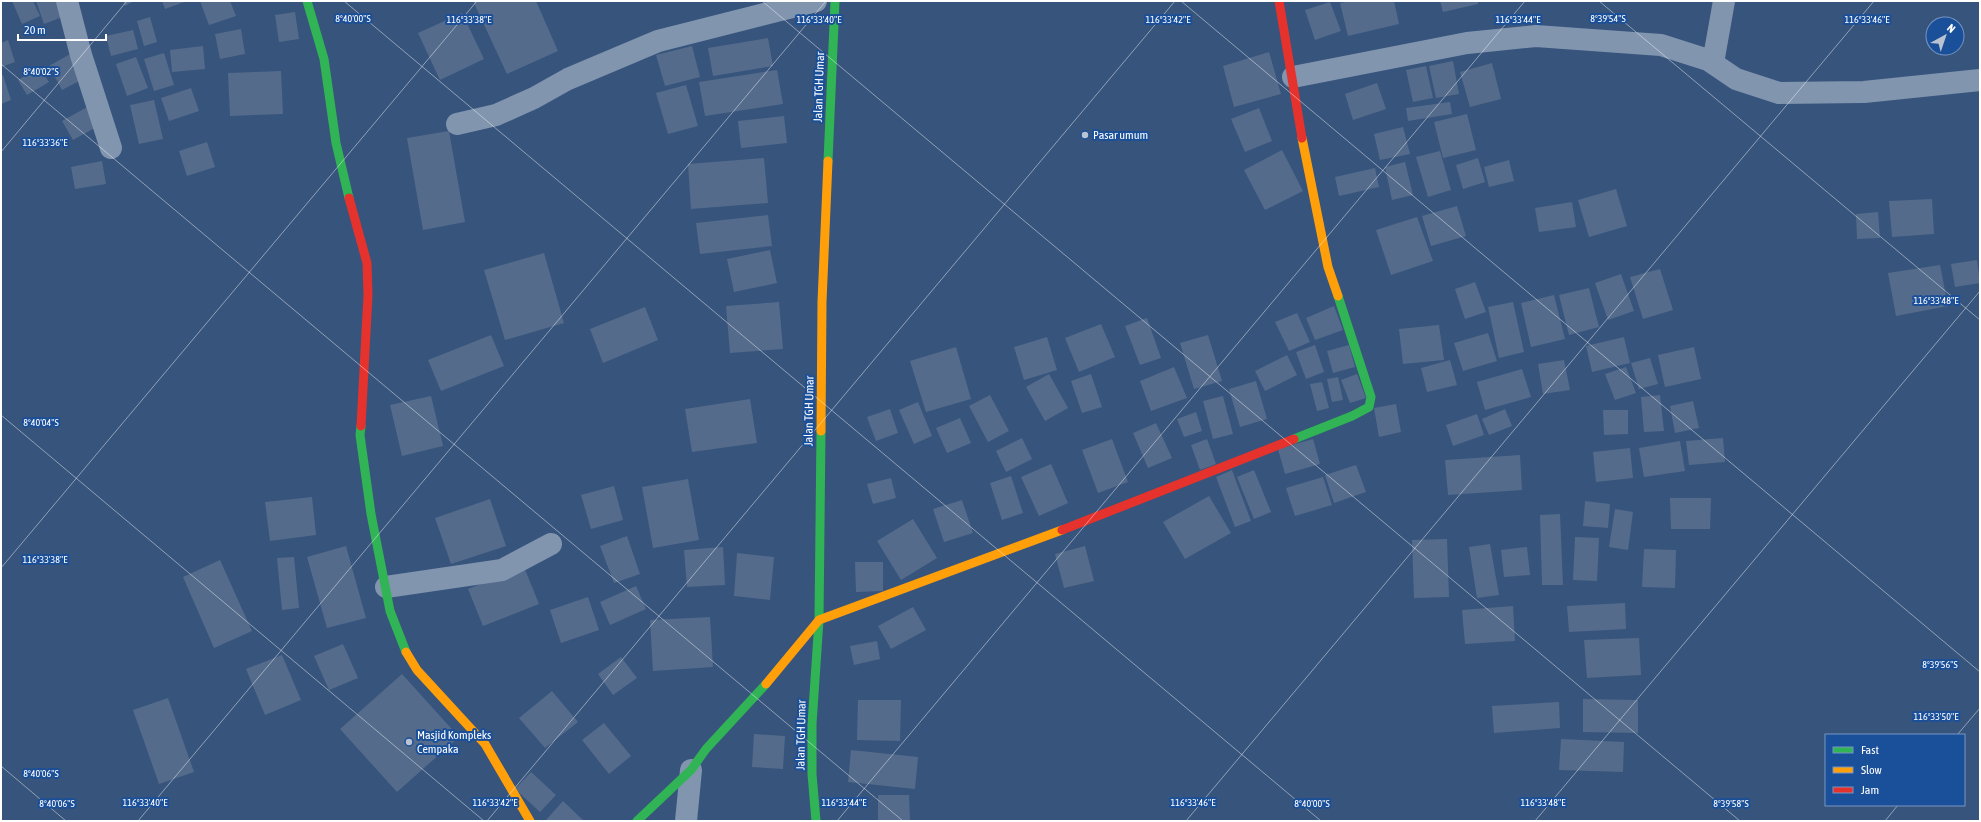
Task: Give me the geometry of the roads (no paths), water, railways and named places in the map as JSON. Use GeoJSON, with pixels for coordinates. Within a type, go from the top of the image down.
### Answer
{"type":"FeatureCollection","features":[{"type":"Feature","properties":{"kind":"street"},"geometry":{"type":"LineString","coordinates":[[67,1],[81,55],[111,148]]}},
{"type":"Feature","properties":{"kind":"street"},"geometry":{"type":"LineString","coordinates":[[307,1],[324,59],[336,143],[343,176],[367,263],[368,295],[360,434],[365,480],[390,612],[406,652],[417,670],[485,744],[530,821]]}},
{"type":"Feature","properties":{"kind":"street"},"geometry":{"type":"LineString","coordinates":[[457,124],[496,115],[534,98],[568,79],[658,41],[816,1]]}},
{"type":"Feature","properties":{"kind":"street","name":"Jalan TGH Umar"},"geometry":{"type":"LineString","coordinates":[[816,821],[812,774],[812,724],[819,620],[822,302],[835,1]]}},
{"type":"Feature","properties":{"kind":"street"},"geometry":{"type":"LineString","coordinates":[[637,821],[691,770],[706,749],[782,666],[819,620],[1004,553],[1352,416],[1369,407],[1371,397],[1328,267],[1280,1]]}},
{"type":"Feature","properties":{"kind":"street"},"geometry":{"type":"LineString","coordinates":[[1704,59],[1724,1]]}},
{"type":"Feature","properties":{"kind":"street"},"geometry":{"type":"LineString","coordinates":[[1293,77],[1466,43],[1536,36],[1661,45],[1704,59],[1736,79],[1779,93],[1864,92],[1980,80]]}},
{"type":"Feature","properties":{"kind":"street"},"geometry":{"type":"LineString","coordinates":[[386,587],[502,570],[551,544]]}},
{"type":"Feature","properties":{"kind":"street"},"geometry":{"type":"LineString","coordinates":[[686,821],[691,770]]}},
{"type":"Feature","properties":{"kind":"place","name":"Pasar umum"},"geometry":{"type":"Point","coordinates":[1085,135]}},
{"type":"Feature","properties":{"kind":"place","name":"Masjid Kompleks Cempaka"},"geometry":{"type":"Point","coordinates":[409,742]}}]}
